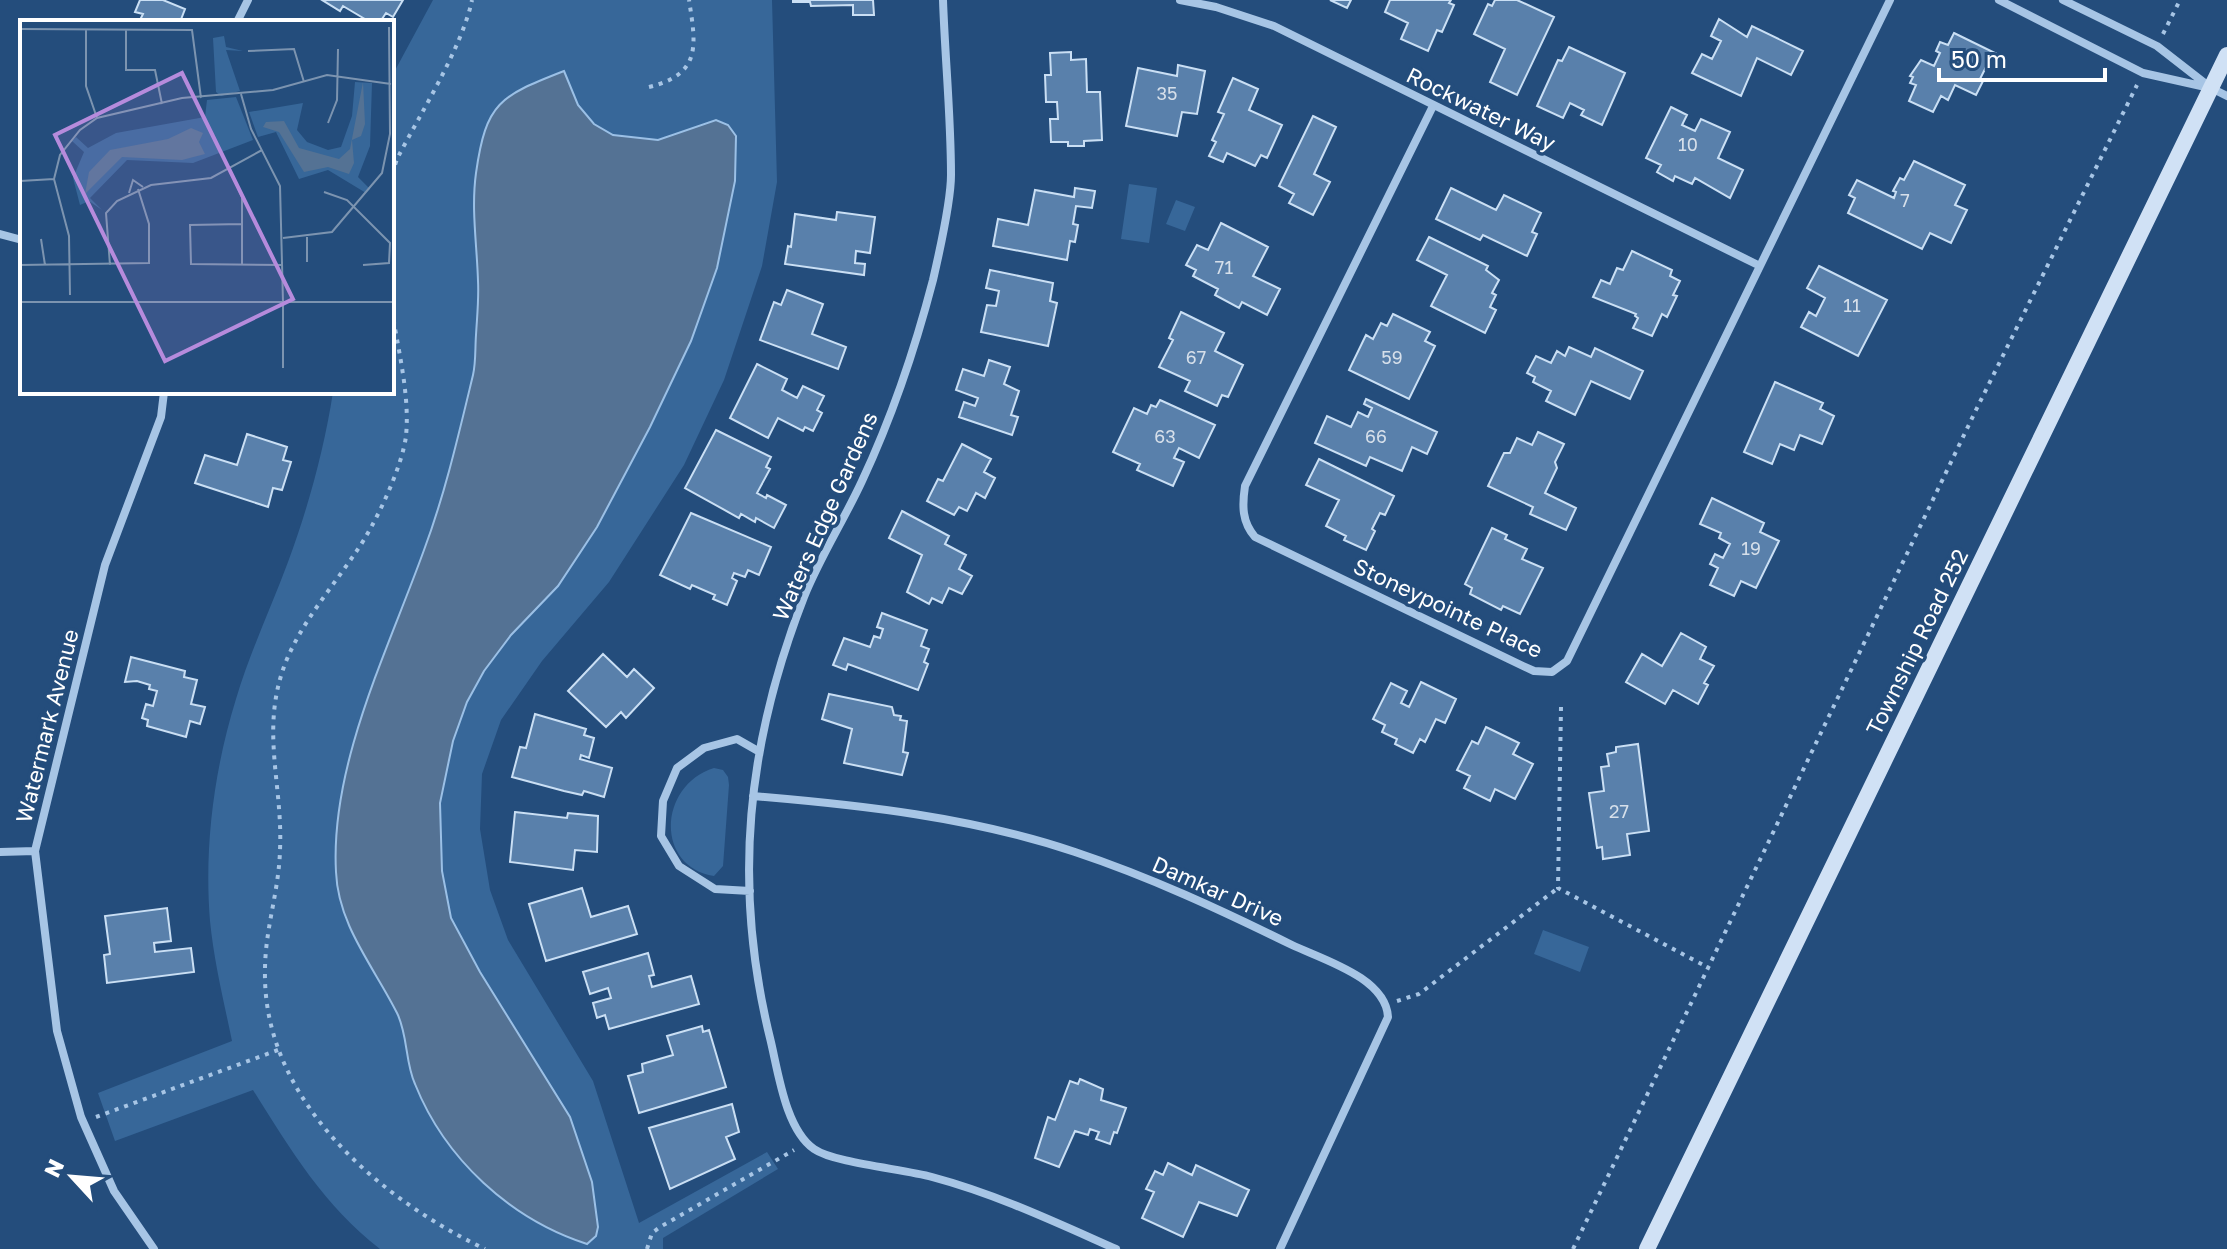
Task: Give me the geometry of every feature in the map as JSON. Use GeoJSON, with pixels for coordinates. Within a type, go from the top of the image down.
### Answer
{"type":"FeatureCollection","features":[{"type":"Feature","properties":{"kind":"street"},"geometry":{"type":"LineString","coordinates":[[238,20],[248,0]]}},
{"type":"Feature","properties":{"kind":"street","name":"Waters Edge Gardens"},"geometry":{"type":"LineString","coordinates":[[807,1142],[793,1123],[764,1014],[755,965],[749,847],[758,751],[774,683],[805,595],[862,482],[900,390],[933,278],[951,179],[943,0]]}},
{"type":"Feature","properties":{"kind":"street","name":"Rockwater Way"},"geometry":{"type":"LineString","coordinates":[[1180,0],[1216,7],[1274,26],[1760,266]]}},
{"type":"Feature","properties":{"kind":"street","name":"Stoneypointe Place"},"geometry":{"type":"LineString","coordinates":[[1433,106],[1245,486],[1243,514],[1246,527],[1255,537],[1534,671],[1552,672],[1567,661],[1890,0]]}},
{"type":"Feature","properties":{"kind":"street"},"geometry":{"type":"LineString","coordinates":[[1999,0],[2143,73],[2211,88]]}},
{"type":"Feature","properties":{"kind":"street"},"geometry":{"type":"LineString","coordinates":[[2063,0],[2157,46],[2211,88],[2227,96]]}},
{"type":"Feature","properties":{"kind":"street","name":"Township Road 252"},"geometry":{"type":"LineString","coordinates":[[1647,1249],[2227,55]]}},
{"type":"Feature","properties":{"kind":"street"},"geometry":{"type":"LineString","coordinates":[[0,234],[20,239]]}},
{"type":"Feature","properties":{"kind":"street","name":"Watermark Avenue"},"geometry":{"type":"LineString","coordinates":[[154,1249],[114,1191],[83,1122],[57,1031],[35,851],[105,565],[161,417],[164,394]]}},
{"type":"Feature","properties":{"kind":"street"},"geometry":{"type":"LineString","coordinates":[[750,891],[715,889],[679,866],[661,836],[663,801],[677,768],[704,748],[737,739],[758,751]]}},
{"type":"Feature","properties":{"kind":"street","name":"Damkar Drive"},"geometry":{"type":"LineString","coordinates":[[753,796],[903,812],[1026,837],[1073,851],[1206,903],[1366,980],[1387,1003]]}},
{"type":"Feature","properties":{"kind":"street"},"geometry":{"type":"LineString","coordinates":[[0,852],[35,851]]}},
{"type":"Feature","properties":{"kind":"street"},"geometry":{"type":"LineString","coordinates":[[1280,1249],[1383,1033],[1388,1017],[1387,1003]]}},
{"type":"Feature","properties":{"kind":"street"},"geometry":{"type":"LineString","coordinates":[[807,1142],[815,1150],[839,1159],[932,1177],[1017,1204],[1116,1249]]}},
{"type":"Feature","properties":{"kind":"path"},"geometry":{"type":"LineString","coordinates":[[394,168],[459,39],[472,0]]}},
{"type":"Feature","properties":{"kind":"path"},"geometry":{"type":"LineString","coordinates":[[649,87],[670,82],[686,71],[695,50],[689,0]]}},
{"type":"Feature","properties":{"kind":"path"},"geometry":{"type":"LineString","coordinates":[[2157,46],[2180,0]]}},
{"type":"Feature","properties":{"kind":"path"},"geometry":{"type":"LineString","coordinates":[[1573,1249],[1976,410],[2143,73]]}},
{"type":"Feature","properties":{"kind":"path"},"geometry":{"type":"LineString","coordinates":[[394,324],[405,400],[406,437],[380,510],[358,550],[298,636],[276,699],[271,739],[280,821],[280,851],[267,932],[264,972],[267,1010],[278,1050],[294,1084],[326,1132],[361,1167],[417,1209],[485,1249]]}},
{"type":"Feature","properties":{"kind":"path"},"geometry":{"type":"LineString","coordinates":[[1558,888],[1561,707]]}},
{"type":"Feature","properties":{"kind":"path"},"geometry":{"type":"LineString","coordinates":[[1558,888],[1709,968]]}},
{"type":"Feature","properties":{"kind":"path"},"geometry":{"type":"LineString","coordinates":[[1387,1003],[1419,994],[1558,888]]}},
{"type":"Feature","properties":{"kind":"path"},"geometry":{"type":"LineString","coordinates":[[83,1122],[278,1050]]}},
{"type":"Feature","properties":{"kind":"path"},"geometry":{"type":"LineString","coordinates":[[647,1249],[652,1233],[660,1227],[807,1142]]}},
{"type":"Feature","properties":{"kind":"shaded area"},"geometry":{"type":"Polygon","coordinates":[[[433,0],[772,0],[777,182],[762,266],[724,380],[684,465],[609,582],[542,661],[501,720],[482,774],[480,829],[490,890],[508,940],[593,1081],[639,1223],[767,1152],[778,1169],[663,1238],[663,1249],[380,1249],[325,1195],[253,1090],[115,1141],[98,1093],[232,1041],[210,921],[208,865],[212,809],[228,726],[302,521],[320,457],[333,394],[394,394],[394,72],[433,0]]]}},
{"type":"Feature","properties":{"kind":"shaded area"},"geometry":{"type":"Polygon","coordinates":[[[564,71],[578,105],[594,124],[613,135],[658,140],[716,120],[728,125],[736,136],[735,181],[717,268],[691,341],[597,527],[558,586],[511,635],[484,671],[467,702],[453,741],[440,803],[442,871],[451,918],[480,972],[570,1117],[592,1182],[598,1227],[596,1236],[587,1244],[532,1219],[507,1202],[483,1183],[444,1137],[412,1076],[397,1013],[350,928],[338,891],[336,872],[342,791],[352,749],[364,708],[432,529],[473,375],[478,294],[475,186],[485,131],[491,116],[511,96],[564,71]]]}},
{"type":"Feature","properties":{"kind":"shaded area"},"geometry":{"type":"Polygon","coordinates":[[[1129,184],[1157,188],[1149,243],[1121,239],[1129,184]]]}},
{"type":"Feature","properties":{"kind":"shaded area"},"geometry":{"type":"Polygon","coordinates":[[[1176,200],[1195,207],[1185,231],[1166,224],[1176,200]]]}},
{"type":"Feature","properties":{"kind":"shaded area"},"geometry":{"type":"Polygon","coordinates":[[[714,768],[723,770],[729,785],[723,866],[714,876],[695,869],[681,857],[673,842],[671,825],[674,807],[682,791],[696,777],[714,768]]]}},
{"type":"Feature","properties":{"kind":"shaded area"},"geometry":{"type":"Polygon","coordinates":[[[1543,930],[1589,947],[1580,972],[1534,954],[1543,930]]]}},
{"type":"Feature","properties":{"kind":"building"},"geometry":{"type":"Polygon","coordinates":[[[140,0],[163,0],[185,9],[181,20],[140,20],[143,14],[135,12],[140,0]]]}},
{"type":"Feature","properties":{"kind":"building"},"geometry":{"type":"Polygon","coordinates":[[[322,0],[403,0],[393,17],[386,13],[381,20],[367,20],[343,6],[340,11],[322,0]]]}},
{"type":"Feature","properties":{"kind":"building"},"geometry":{"type":"Polygon","coordinates":[[[793,0],[873,0],[874,15],[853,15],[853,5],[811,6],[810,2],[793,0]]]}},
{"type":"Feature","properties":{"kind":"building"},"geometry":{"type":"Polygon","coordinates":[[[1330,0],[1351,0],[1347,8],[1330,0]]]}},
{"type":"Feature","properties":{"kind":"building"},"geometry":{"type":"Polygon","coordinates":[[[1390,0],[1451,0],[1449,3],[1454,5],[1442,32],[1437,30],[1428,51],[1401,39],[1408,23],[1385,12],[1390,0]]]}},
{"type":"Feature","properties":{"kind":"building"},"geometry":{"type":"Polygon","coordinates":[[[1495,0],[1517,0],[1554,17],[1517,95],[1490,82],[1505,49],[1474,34],[1488,4],[1492,6],[1495,0]]]}},
{"type":"Feature","properties":{"kind":"building"},"geometry":{"type":"Polygon","coordinates":[[[1719,19],[1747,37],[1752,26],[1803,51],[1791,75],[1757,58],[1741,96],[1692,73],[1702,54],[1712,59],[1721,41],[1711,36],[1719,19]]]}},
{"type":"Feature","properties":{"kind":"building"},"geometry":{"type":"Polygon","coordinates":[[[1954,33],[1997,54],[1991,67],[1987,65],[1976,95],[1955,85],[1948,100],[1941,96],[1933,112],[1909,101],[1916,85],[1910,83],[1913,77],[1910,76],[1921,60],[1934,66],[1940,53],[1936,51],[1940,42],[1948,45],[1954,33]]]}},
{"type":"Feature","properties":{"kind":"building"},"geometry":{"type":"Polygon","coordinates":[[[1569,47],[1625,73],[1602,125],[1581,115],[1584,110],[1570,103],[1563,118],[1537,106],[1558,60],[1562,61],[1569,47]]]}},
{"type":"Feature","properties":{"kind":"building"},"geometry":{"type":"Polygon","coordinates":[[[1071,52],[1071,60],[1086,59],[1087,92],[1100,92],[1102,140],[1084,141],[1084,146],[1051,142],[1050,119],[1058,119],[1057,102],[1046,102],[1045,75],[1051,75],[1050,53],[1071,52]]]}},
{"type":"Feature","properties":{"kind":"building"},"geometry":{"type":"Polygon","coordinates":[[[1178,65],[1205,71],[1197,114],[1182,112],[1177,136],[1126,126],[1138,68],[1177,76],[1178,65]]]}},
{"type":"Feature","properties":{"kind":"building"},"geometry":{"type":"Polygon","coordinates":[[[1233,78],[1258,89],[1249,110],[1282,125],[1267,158],[1261,155],[1255,166],[1227,153],[1223,162],[1209,156],[1216,142],[1212,140],[1224,114],[1218,112],[1233,78]]]}},
{"type":"Feature","properties":{"kind":"building"},"geometry":{"type":"Polygon","coordinates":[[[1671,107],[1687,115],[1682,125],[1695,131],[1701,119],[1730,132],[1718,158],[1743,170],[1730,198],[1695,178],[1692,184],[1675,176],[1673,181],[1657,172],[1661,165],[1646,158],[1671,107]]]}},
{"type":"Feature","properties":{"kind":"building"},"geometry":{"type":"Polygon","coordinates":[[[1313,116],[1336,127],[1314,174],[1330,182],[1313,215],[1289,203],[1294,194],[1279,186],[1313,116]]]}},
{"type":"Feature","properties":{"kind":"building"},"geometry":{"type":"Polygon","coordinates":[[[1914,161],[1965,185],[1955,205],[1967,210],[1951,243],[1930,233],[1922,249],[1848,213],[1855,198],[1849,195],[1857,180],[1894,198],[1896,192],[1893,191],[1900,178],[1904,180],[1914,161]]]}},
{"type":"Feature","properties":{"kind":"building"},"geometry":{"type":"Polygon","coordinates":[[[1075,188],[1095,191],[1092,208],[1076,206],[1073,224],[1078,225],[1075,242],[1070,241],[1067,260],[993,246],[998,219],[1028,225],[1035,190],[1074,197],[1075,188]]]}},
{"type":"Feature","properties":{"kind":"building"},"geometry":{"type":"Polygon","coordinates":[[[1451,188],[1496,210],[1504,195],[1541,213],[1532,232],[1537,234],[1527,256],[1483,235],[1480,240],[1436,219],[1451,188]]]}},
{"type":"Feature","properties":{"kind":"building"},"geometry":{"type":"Polygon","coordinates":[[[837,212],[875,217],[870,253],[856,251],[855,263],[865,264],[864,275],[785,264],[788,246],[791,247],[795,214],[836,220],[837,212]]]}},
{"type":"Feature","properties":{"kind":"building"},"geometry":{"type":"Polygon","coordinates":[[[1221,223],[1268,247],[1253,276],[1280,289],[1267,315],[1242,302],[1239,308],[1215,295],[1218,289],[1193,276],[1196,270],[1186,265],[1197,245],[1208,250],[1221,223]]]}},
{"type":"Feature","properties":{"kind":"building"},"geometry":{"type":"Polygon","coordinates":[[[1429,237],[1488,266],[1486,270],[1499,280],[1492,293],[1496,295],[1490,307],[1496,310],[1485,333],[1431,306],[1447,275],[1417,260],[1429,237]]]}},
{"type":"Feature","properties":{"kind":"building"},"geometry":{"type":"Polygon","coordinates":[[[1632,251],[1672,270],[1670,276],[1680,281],[1667,317],[1662,314],[1652,336],[1633,328],[1638,318],[1636,314],[1593,297],[1601,280],[1610,284],[1617,268],[1623,270],[1632,251]]]}},
{"type":"Feature","properties":{"kind":"building"},"geometry":{"type":"Polygon","coordinates":[[[1819,266],[1887,300],[1858,356],[1801,327],[1809,312],[1816,316],[1825,298],[1807,288],[1819,266]]]}},
{"type":"Feature","properties":{"kind":"building"},"geometry":{"type":"Polygon","coordinates":[[[990,270],[1053,283],[1050,301],[1057,303],[1048,346],[981,332],[987,305],[996,306],[999,291],[986,288],[990,270]]]}},
{"type":"Feature","properties":{"kind":"building"},"geometry":{"type":"Polygon","coordinates":[[[787,290],[823,304],[812,334],[846,347],[838,369],[760,340],[774,302],[781,305],[787,290]]]}},
{"type":"Feature","properties":{"kind":"building"},"geometry":{"type":"Polygon","coordinates":[[[1181,312],[1224,333],[1215,351],[1243,365],[1228,397],[1222,395],[1217,406],[1185,391],[1190,381],[1159,367],[1173,340],[1169,338],[1181,312]]]}},
{"type":"Feature","properties":{"kind":"building"},"geometry":{"type":"Polygon","coordinates":[[[1393,314],[1430,332],[1425,341],[1435,346],[1409,399],[1349,370],[1366,335],[1373,339],[1381,323],[1387,326],[1393,314]]]}},
{"type":"Feature","properties":{"kind":"building"},"geometry":{"type":"Polygon","coordinates":[[[1569,347],[1591,357],[1595,348],[1643,371],[1630,399],[1591,381],[1575,415],[1546,401],[1551,391],[1533,382],[1535,377],[1527,373],[1536,356],[1551,363],[1557,351],[1565,356],[1569,347]]]}},
{"type":"Feature","properties":{"kind":"building"},"geometry":{"type":"Polygon","coordinates":[[[989,360],[1010,367],[1004,384],[1019,391],[1011,415],[1018,417],[1012,435],[959,417],[964,402],[975,406],[978,398],[956,390],[963,369],[984,376],[989,360]]]}},
{"type":"Feature","properties":{"kind":"building"},"geometry":{"type":"Polygon","coordinates":[[[757,364],[787,379],[782,390],[797,398],[803,386],[824,396],[817,410],[822,413],[813,431],[805,427],[803,431],[778,418],[768,438],[730,418],[757,364]]]}},
{"type":"Feature","properties":{"kind":"building"},"geometry":{"type":"Polygon","coordinates":[[[1775,382],[1823,403],[1820,409],[1834,416],[1822,444],[1800,435],[1794,450],[1780,444],[1772,464],[1744,452],[1775,382]]]}},
{"type":"Feature","properties":{"kind":"building"},"geometry":{"type":"Polygon","coordinates":[[[1366,399],[1437,432],[1427,454],[1412,447],[1402,471],[1370,457],[1366,466],[1315,443],[1327,416],[1351,427],[1358,412],[1368,417],[1372,408],[1364,404],[1366,399]]]}},
{"type":"Feature","properties":{"kind":"building"},"geometry":{"type":"Polygon","coordinates":[[[1160,400],[1215,425],[1199,458],[1179,448],[1174,458],[1184,462],[1173,486],[1137,470],[1140,464],[1113,452],[1134,408],[1147,414],[1151,405],[1156,407],[1160,400]]]}},
{"type":"Feature","properties":{"kind":"building"},"geometry":{"type":"Polygon","coordinates":[[[716,430],[771,457],[766,467],[770,469],[757,493],[786,505],[774,528],[756,518],[755,522],[741,514],[739,518],[685,488],[716,430]]]}},
{"type":"Feature","properties":{"kind":"building"},"geometry":{"type":"Polygon","coordinates":[[[1538,432],[1564,444],[1545,493],[1576,508],[1566,530],[1530,514],[1533,507],[1488,486],[1504,453],[1510,453],[1517,438],[1532,445],[1538,432]]]}},
{"type":"Feature","properties":{"kind":"building"},"geometry":{"type":"Polygon","coordinates":[[[247,434],[287,447],[283,460],[291,462],[282,490],[273,488],[268,507],[195,483],[205,455],[237,465],[247,434]]]}},
{"type":"Feature","properties":{"kind":"building"},"geometry":{"type":"Polygon","coordinates":[[[962,444],[991,459],[984,472],[995,478],[985,498],[976,493],[967,511],[959,507],[954,515],[927,501],[938,479],[943,481],[962,444]]]}},
{"type":"Feature","properties":{"kind":"building"},"geometry":{"type":"Polygon","coordinates":[[[1319,459],[1394,496],[1385,515],[1380,513],[1366,550],[1344,540],[1346,536],[1326,526],[1339,500],[1306,485],[1319,459]]]}},
{"type":"Feature","properties":{"kind":"building"},"geometry":{"type":"Polygon","coordinates":[[[1712,498],[1764,523],[1760,532],[1779,541],[1756,588],[1741,581],[1734,596],[1710,585],[1718,568],[1710,564],[1715,554],[1723,558],[1730,544],[1719,538],[1721,533],[1700,524],[1712,498]]]}},
{"type":"Feature","properties":{"kind":"building"},"geometry":{"type":"Polygon","coordinates":[[[902,511],[949,536],[945,544],[966,555],[959,569],[972,576],[962,594],[949,588],[942,603],[932,598],[929,604],[907,592],[922,555],[889,538],[902,511]]]}},
{"type":"Feature","properties":{"kind":"building"},"geometry":{"type":"Polygon","coordinates":[[[691,513],[771,547],[759,575],[748,570],[745,577],[734,573],[732,578],[737,581],[727,605],[713,599],[715,595],[692,585],[690,589],[660,575],[691,513]]]}},
{"type":"Feature","properties":{"kind":"building"},"geometry":{"type":"Polygon","coordinates":[[[1492,528],[1507,535],[1505,539],[1527,549],[1522,559],[1543,568],[1520,614],[1503,606],[1501,610],[1470,594],[1472,588],[1465,584],[1492,528]]]}},
{"type":"Feature","properties":{"kind":"building"},"geometry":{"type":"Polygon","coordinates":[[[882,613],[927,630],[921,646],[929,649],[924,662],[928,664],[918,690],[848,664],[846,670],[833,665],[844,638],[870,647],[874,636],[880,638],[883,629],[877,627],[882,613]]]}},
{"type":"Feature","properties":{"kind":"building"},"geometry":{"type":"Polygon","coordinates":[[[1681,633],[1706,647],[1700,659],[1714,666],[1704,683],[1708,685],[1698,704],[1673,690],[1665,704],[1626,682],[1642,654],[1662,666],[1681,633]]]}},
{"type":"Feature","properties":{"kind":"building"},"geometry":{"type":"Polygon","coordinates":[[[603,654],[627,677],[634,669],[654,688],[626,718],[621,712],[606,727],[568,691],[603,654]]]}},
{"type":"Feature","properties":{"kind":"building"},"geometry":{"type":"Polygon","coordinates":[[[131,657],[185,671],[184,677],[197,680],[191,704],[205,707],[200,724],[190,721],[186,737],[147,726],[148,720],[142,718],[146,704],[153,706],[157,691],[137,681],[125,682],[131,657]]]}},
{"type":"Feature","properties":{"kind":"building"},"geometry":{"type":"Polygon","coordinates":[[[1421,682],[1456,699],[1445,723],[1436,719],[1425,742],[1420,739],[1413,753],[1395,744],[1397,739],[1382,732],[1385,725],[1373,719],[1391,683],[1407,691],[1401,703],[1409,707],[1421,682]]]}},
{"type":"Feature","properties":{"kind":"building"},"geometry":{"type":"Polygon","coordinates":[[[829,694],[892,707],[894,715],[907,721],[903,752],[908,753],[902,775],[844,763],[852,729],[822,719],[829,694]]]}},
{"type":"Feature","properties":{"kind":"building"},"geometry":{"type":"Polygon","coordinates":[[[535,714],[586,729],[584,735],[594,738],[589,758],[581,755],[580,759],[612,768],[604,797],[584,791],[582,795],[512,777],[520,747],[526,748],[535,714]]]}},
{"type":"Feature","properties":{"kind":"building"},"geometry":{"type":"Polygon","coordinates":[[[1486,727],[1519,743],[1513,754],[1533,764],[1515,799],[1495,789],[1490,801],[1464,788],[1470,776],[1457,770],[1472,741],[1478,744],[1486,727]]]}},
{"type":"Feature","properties":{"kind":"building"},"geometry":{"type":"Polygon","coordinates":[[[1638,744],[1649,831],[1627,834],[1630,855],[1603,859],[1602,847],[1597,848],[1589,793],[1604,791],[1601,767],[1609,766],[1607,754],[1616,752],[1616,747],[1638,744]]]}},
{"type":"Feature","properties":{"kind":"building"},"geometry":{"type":"Polygon","coordinates":[[[515,812],[567,818],[568,813],[598,816],[597,852],[575,850],[573,870],[510,862],[515,812]]]}},
{"type":"Feature","properties":{"kind":"building"},"geometry":{"type":"Polygon","coordinates":[[[582,888],[591,917],[628,906],[637,934],[546,961],[529,904],[582,888]]]}},
{"type":"Feature","properties":{"kind":"building"},"geometry":{"type":"Polygon","coordinates":[[[167,908],[171,941],[154,943],[155,952],[191,948],[194,972],[107,983],[104,955],[110,954],[105,916],[167,908]]]}},
{"type":"Feature","properties":{"kind":"building"},"geometry":{"type":"Polygon","coordinates":[[[648,953],[654,975],[649,976],[652,987],[691,976],[699,1004],[609,1029],[605,1015],[597,1018],[593,1003],[611,998],[608,988],[590,994],[583,972],[648,953]]]}},
{"type":"Feature","properties":{"kind":"building"},"geometry":{"type":"Polygon","coordinates":[[[702,1026],[703,1032],[709,1030],[726,1087],[639,1113],[628,1076],[643,1072],[642,1064],[673,1055],[667,1036],[702,1026]]]}},
{"type":"Feature","properties":{"kind":"building"},"geometry":{"type":"Polygon","coordinates":[[[1080,1079],[1103,1089],[1101,1100],[1126,1108],[1117,1133],[1114,1132],[1110,1144],[1096,1139],[1099,1132],[1090,1129],[1088,1135],[1075,1131],[1059,1167],[1035,1158],[1048,1117],[1055,1120],[1070,1081],[1078,1084],[1080,1079]]]}},
{"type":"Feature","properties":{"kind":"building"},"geometry":{"type":"Polygon","coordinates":[[[732,1104],[739,1132],[726,1137],[735,1159],[670,1189],[649,1128],[732,1104]]]}},
{"type":"Feature","properties":{"kind":"building"},"geometry":{"type":"Polygon","coordinates":[[[1168,1163],[1192,1175],[1196,1165],[1249,1190],[1237,1216],[1199,1202],[1183,1237],[1142,1218],[1154,1192],[1146,1189],[1155,1171],[1163,1175],[1168,1163]]]}}]}
